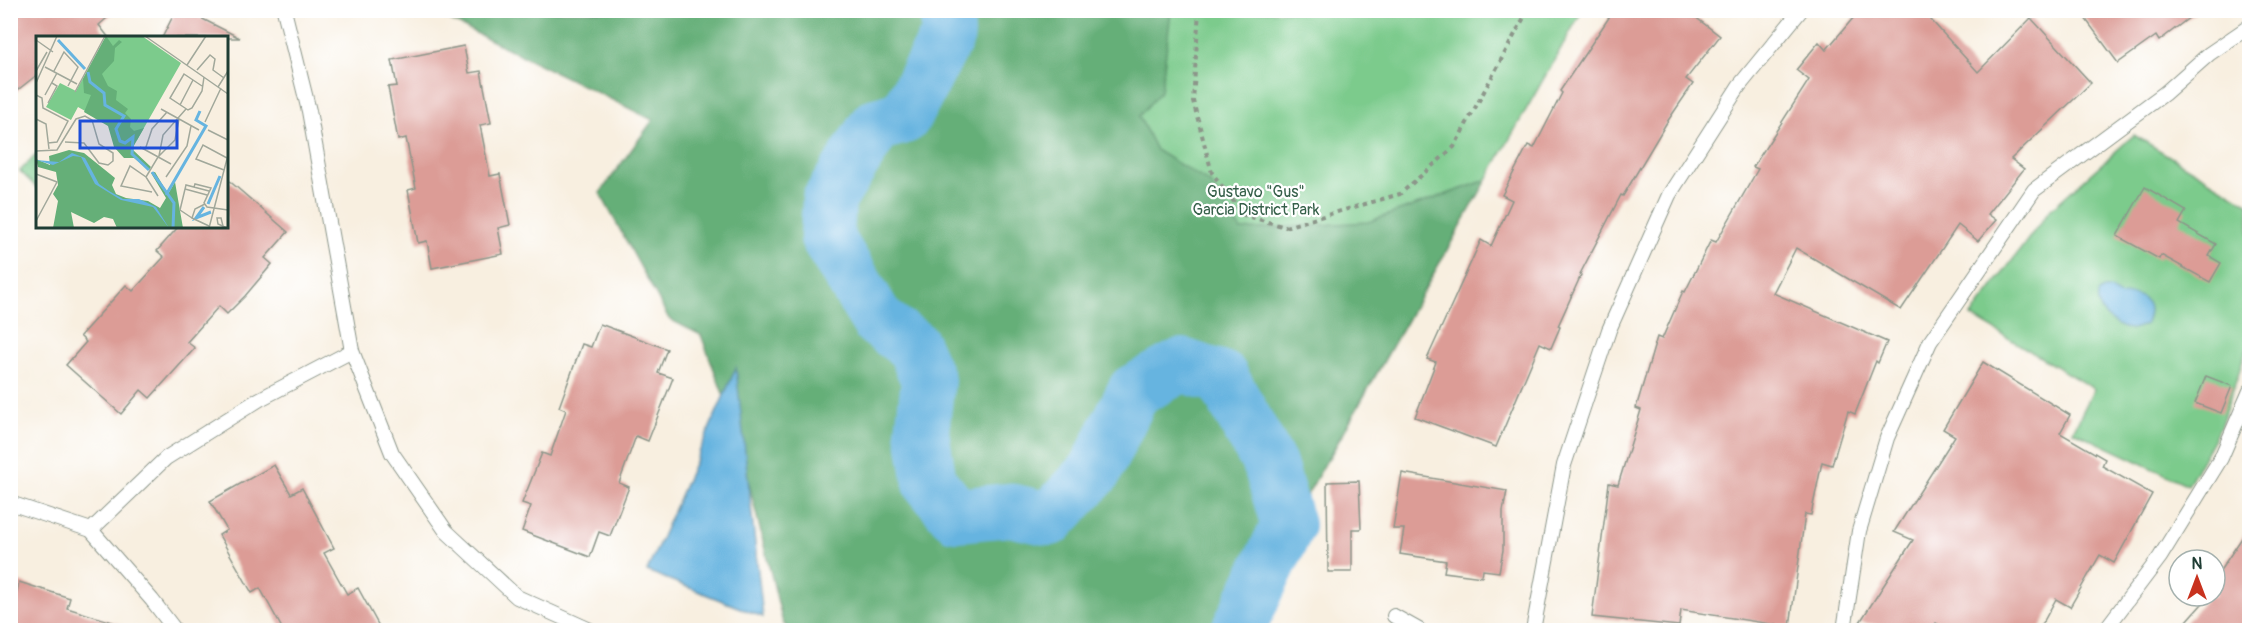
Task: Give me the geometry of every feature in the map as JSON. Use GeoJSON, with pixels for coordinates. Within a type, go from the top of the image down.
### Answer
{"type":"FeatureCollection","features":[{"type":"Feature","properties":{"kind":"lane"},"geometry":{"type":"LineString","coordinates":[[284,10],[309,111],[352,351],[392,453],[446,531],[517,597],[590,630]]}},
{"type":"Feature","properties":{"kind":"lane"},"geometry":{"type":"LineString","coordinates":[[1533,630],[1564,465],[1609,330],[1669,195],[1739,86],[1801,10]]}},
{"type":"Feature","properties":{"kind":"lane"},"geometry":{"type":"LineString","coordinates":[[1844,630],[1859,531],[1887,438],[1930,342],[2034,190],[2165,93],[2209,54],[2250,26]]}},
{"type":"Feature","properties":{"kind":"lane"},"geometry":{"type":"LineString","coordinates":[[91,530],[166,458],[260,399],[352,351]]}},
{"type":"Feature","properties":{"kind":"lane"},"geometry":{"type":"LineString","coordinates":[[2105,630],[2160,556],[2221,458],[2250,391]]}},
{"type":"Feature","properties":{"kind":"lane"},"geometry":{"type":"LineString","coordinates":[[10,503],[91,530],[175,630]]}},
{"type":"Feature","properties":{"kind":"lane"},"geometry":{"type":"LineString","coordinates":[[1394,616],[1419,630]]}},
{"type":"Feature","properties":{"kind":"path"},"geometry":{"type":"LineString","coordinates":[[1199,10],[1193,101],[1212,173],[1244,215],[1285,227],[1400,194],[1454,147],[1528,10]]}},
{"type":"Feature","properties":{"kind":"green space"},"geometry":{"type":"Polygon","coordinates":[[[431,11],[1171,11],[1161,91],[1139,116],[1156,150],[1210,183],[1241,230],[1368,222],[1487,180],[1230,630],[790,630],[783,623],[734,423],[701,335],[669,319],[600,193],[653,120],[431,11]]]}},
{"type":"Feature","properties":{"kind":"green space","name":"Gustavo \"Gus\" Garcia District Park"},"geometry":{"type":"Polygon","coordinates":[[[528,11],[1582,11],[1328,460],[528,11]]]}},
{"type":"Feature","properties":{"kind":"green space"},"geometry":{"type":"Polygon","coordinates":[[[2134,135],[2249,204],[2249,343],[2220,427],[2188,485],[2073,431],[2094,389],[1971,316],[2049,211],[2134,135]]]}},
{"type":"Feature","properties":{"kind":"green space"},"geometry":{"type":"Polygon","coordinates":[[[36,155],[36,187],[20,171],[36,155]]]}},
{"type":"Feature","properties":{"kind":"water"},"geometry":{"type":"Polygon","coordinates":[[[2109,289],[2120,296],[2135,295],[2145,300],[2149,310],[2145,325],[2129,330],[2117,325],[2106,316],[2098,299],[2099,292],[2109,289]]]}},
{"type":"Feature","properties":{"kind":"water"},"geometry":{"type":"Polygon","coordinates":[[[736,368],[763,617],[647,571],[736,368]]]}},
{"type":"Feature","properties":{"kind":"building"},"geometry":{"type":"Polygon","coordinates":[[[10,10],[116,10],[99,25],[107,36],[36,36],[36,76],[10,96],[10,10]]]}},
{"type":"Feature","properties":{"kind":"building"},"geometry":{"type":"Polygon","coordinates":[[[176,10],[185,10],[240,38],[228,38],[228,36],[163,36],[176,10]]]}},
{"type":"Feature","properties":{"kind":"building"},"geometry":{"type":"Polygon","coordinates":[[[1614,10],[1686,10],[1720,36],[1686,79],[1693,84],[1667,122],[1623,196],[1621,195],[1580,274],[1551,348],[1540,343],[1496,447],[1415,417],[1436,362],[1427,359],[1481,240],[1491,246],[1512,200],[1502,195],[1528,145],[1534,148],[1562,93],[1560,91],[1614,10]]]}},
{"type":"Feature","properties":{"kind":"building"},"geometry":{"type":"Polygon","coordinates":[[[1860,10],[1922,10],[1978,72],[2031,18],[2091,83],[2011,159],[2024,169],[1988,214],[1996,220],[1978,241],[1958,225],[1901,310],[1796,248],[1773,293],[1887,342],[1878,363],[1876,361],[1855,414],[1848,411],[1832,465],[1822,462],[1811,515],[1805,514],[1790,627],[1681,610],[1679,626],[1592,617],[1609,483],[1618,485],[1641,410],[1636,408],[1657,337],[1662,339],[1683,291],[1685,292],[1711,240],[1716,242],[1758,169],[1753,167],[1809,80],[1796,70],[1819,42],[1826,50],[1860,10]]]}},
{"type":"Feature","properties":{"kind":"building"},"geometry":{"type":"Polygon","coordinates":[[[2079,10],[2199,10],[2159,41],[2156,36],[2118,63],[2079,10]]]}},
{"type":"Feature","properties":{"kind":"building"},"geometry":{"type":"Polygon","coordinates":[[[464,46],[469,73],[481,71],[491,123],[480,125],[490,176],[500,174],[510,225],[498,228],[503,254],[432,268],[427,241],[418,243],[408,190],[416,188],[406,138],[398,140],[388,87],[397,86],[392,60],[464,46]]]}},
{"type":"Feature","properties":{"kind":"building"},"geometry":{"type":"Polygon","coordinates":[[[228,180],[288,232],[265,258],[272,264],[245,296],[227,314],[219,306],[187,342],[195,348],[150,398],[141,390],[121,414],[66,365],[86,342],[80,336],[126,285],[133,291],[164,257],[157,251],[177,228],[228,228],[228,180]]]}},
{"type":"Feature","properties":{"kind":"building"},"geometry":{"type":"Polygon","coordinates":[[[2145,187],[2186,211],[2179,223],[2216,244],[2209,256],[2221,263],[2210,282],[2161,255],[2159,259],[2117,236],[2145,187]]]}},
{"type":"Feature","properties":{"kind":"building"},"geometry":{"type":"Polygon","coordinates":[[[600,324],[667,349],[658,373],[673,378],[648,441],[636,436],[619,483],[629,487],[610,536],[599,532],[590,557],[522,531],[531,506],[522,503],[542,453],[550,456],[566,410],[559,407],[582,344],[591,347],[600,324]]]}},
{"type":"Feature","properties":{"kind":"building"},"geometry":{"type":"Polygon","coordinates":[[[1983,362],[2070,415],[2060,433],[2105,459],[2102,466],[2152,494],[2114,563],[2100,555],[2070,607],[2056,599],[2039,630],[1948,630],[1936,623],[1932,630],[1903,630],[1860,622],[1913,540],[1894,532],[1955,436],[1943,429],[1983,362]]]}},
{"type":"Feature","properties":{"kind":"building"},"geometry":{"type":"Polygon","coordinates":[[[2206,376],[2232,386],[2221,413],[2195,403],[2206,376]]]}},
{"type":"Feature","properties":{"kind":"building"},"geometry":{"type":"Polygon","coordinates":[[[274,465],[291,494],[302,488],[334,548],[324,553],[347,594],[358,588],[381,630],[283,630],[260,588],[252,593],[219,535],[227,530],[210,501],[274,465]]]}},
{"type":"Feature","properties":{"kind":"building"},"geometry":{"type":"Polygon","coordinates":[[[1402,473],[1507,491],[1503,511],[1503,550],[1499,572],[1483,570],[1482,577],[1444,572],[1446,561],[1400,554],[1404,529],[1393,529],[1402,473]]]}},
{"type":"Feature","properties":{"kind":"building"},"geometry":{"type":"Polygon","coordinates":[[[1359,481],[1361,529],[1352,529],[1352,572],[1328,572],[1327,482],[1359,481]]]}},
{"type":"Feature","properties":{"kind":"building"},"geometry":{"type":"Polygon","coordinates":[[[2250,526],[2250,630],[2179,630],[2198,608],[2227,608],[2227,560],[2250,526]]]}},
{"type":"Feature","properties":{"kind":"building"},"geometry":{"type":"Polygon","coordinates":[[[19,582],[70,598],[67,608],[122,625],[121,630],[10,630],[10,589],[17,591],[19,582]]]}},
{"type":"Feature","properties":{"kind":"waterway"},"geometry":{"type":"LineString","coordinates":[[947,10],[948,35],[904,117],[876,125],[829,200],[827,237],[878,321],[913,346],[928,380],[922,432],[930,483],[956,515],[1010,510],[1050,519],[1095,471],[1134,391],[1182,365],[1222,378],[1270,465],[1288,525],[1238,630]]}}]}
